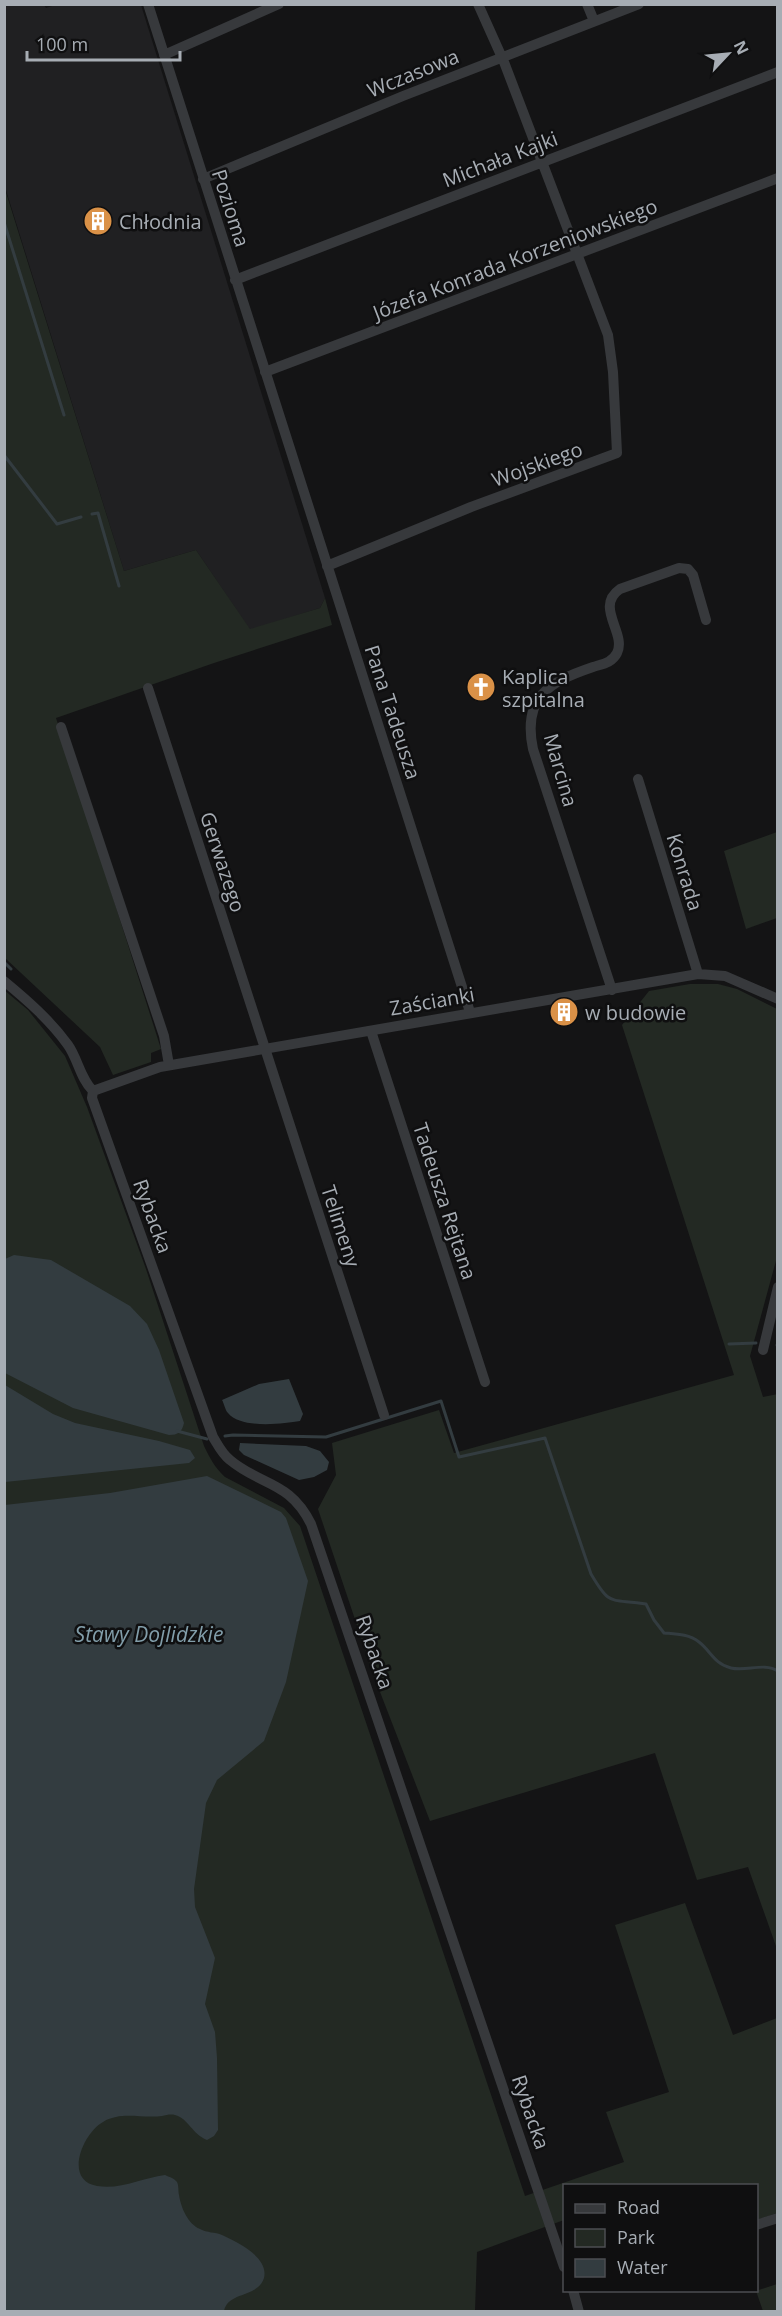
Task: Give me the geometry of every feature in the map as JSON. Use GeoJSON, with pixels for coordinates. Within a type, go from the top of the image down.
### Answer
{"type":"FeatureCollection","features":[{"type":"Feature","properties":{"kind":"street","name":"Pozioma"},"geometry":{"type":"LineString","coordinates":[[148,4],[282,422]]}},
{"type":"Feature","properties":{"kind":"street"},"geometry":{"type":"LineString","coordinates":[[164,55],[279,4]]}},
{"type":"Feature","properties":{"kind":"street"},"geometry":{"type":"LineString","coordinates":[[478,4],[502,57],[577,255]]}},
{"type":"Feature","properties":{"kind":"street"},"geometry":{"type":"LineString","coordinates":[[587,4],[594,21]]}},
{"type":"Feature","properties":{"kind":"street","name":"Wczasowa"},"geometry":{"type":"LineString","coordinates":[[203,179],[403,96],[639,4]]}},
{"type":"Feature","properties":{"kind":"street","name":"Michała Kajki"},"geometry":{"type":"LineString","coordinates":[[235,280],[777,72]]}},
{"type":"Feature","properties":{"kind":"street","name":"Józefa Konrada Korzeniowskiego"},"geometry":{"type":"LineString","coordinates":[[265,372],[777,178]]}},
{"type":"Feature","properties":{"kind":"street","name":"Wojskiego"},"geometry":{"type":"LineString","coordinates":[[327,566],[471,507],[616,453],[608,335],[577,255]]}},
{"type":"Feature","properties":{"kind":"street","name":"Pana Tadeusza"},"geometry":{"type":"LineString","coordinates":[[282,422],[470,1012]]}},
{"type":"Feature","properties":{"kind":"street","name":"Marcina"},"geometry":{"type":"LineString","coordinates":[[612,990],[533,749],[530,734],[531,718],[536,700],[548,688],[568,676],[609,662],[615,657],[618,650],[610,600],[613,594],[620,589],[679,568],[688,569],[693,575],[706,620]]}},
{"type":"Feature","properties":{"kind":"street","name":"Gerwazego"},"geometry":{"type":"LineString","coordinates":[[148,688],[264,1048]]}},
{"type":"Feature","properties":{"kind":"street"},"geometry":{"type":"LineString","coordinates":[[62,727],[164,1036],[168,1065]]}},
{"type":"Feature","properties":{"kind":"street","name":"Konrada"},"geometry":{"type":"LineString","coordinates":[[638,779],[698,974]]}},
{"type":"Feature","properties":{"kind":"street","name":"Zaścianki"},"geometry":{"type":"LineString","coordinates":[[93,1091],[168,1065],[698,974],[725,976],[777,999]]}},
{"type":"Feature","properties":{"kind":"street","name":"Rybacka"},"geometry":{"type":"LineString","coordinates":[[4,981],[34,1006],[69,1046],[86,1083],[93,1091],[92,1098],[213,1437],[230,1460],[292,1496],[303,1508],[311,1524],[563,2264]]}},
{"type":"Feature","properties":{"kind":"street","name":"Tadeusza Rejtana"},"geometry":{"type":"LineString","coordinates":[[371,1030],[485,1382]]}},
{"type":"Feature","properties":{"kind":"street","name":"Telimeny"},"geometry":{"type":"LineString","coordinates":[[264,1048],[384,1415]]}},
{"type":"Feature","properties":{"kind":"street"},"geometry":{"type":"LineString","coordinates":[[763,1350],[777,1287]]}},
{"type":"Feature","properties":{"kind":"street"},"geometry":{"type":"LineString","coordinates":[[758,2224],[777,2218]]}},
{"type":"Feature","properties":{"kind":"street"},"geometry":{"type":"LineString","coordinates":[[574,2292],[579,2312]]}},
{"type":"Feature","properties":{"kind":"shaded area"},"geometry":{"type":"Polygon","coordinates":[[[58,4],[141,5],[325,598],[320,608],[250,630],[196,550],[124,571],[5,187],[4,5],[44,5],[46,8],[58,4]]]}},
{"type":"Feature","properties":{"kind":"green space"},"geometry":{"type":"Polygon","coordinates":[[[4,186],[124,571],[196,550],[250,629],[320,608],[325,598],[332,625],[56,718],[161,1049],[151,1053],[151,1062],[113,1075],[100,1047],[5,958],[4,186]]]}},
{"type":"Feature","properties":{"kind":"green space"},"geometry":{"type":"Polygon","coordinates":[[[777,832],[777,918],[746,929],[724,851],[777,832]]]}},
{"type":"Feature","properties":{"kind":"green space"},"geometry":{"type":"Polygon","coordinates":[[[690,984],[718,984],[737,989],[777,1009],[777,1257],[750,1356],[763,1397],[778,1394],[777,1949],[748,1867],[697,1880],[655,1753],[430,1821],[375,1679],[318,1509],[336,1475],[332,1443],[439,1410],[454,1453],[734,1375],[622,1025],[649,991],[690,984]]]}},
{"type":"Feature","properties":{"kind":"green space"},"geometry":{"type":"Polygon","coordinates":[[[4,990],[28,1010],[65,1056],[87,1107],[146,1269],[204,1446],[211,1459],[225,1477],[284,1508],[300,1526],[525,2196],[624,2162],[606,2112],[669,2092],[615,1925],[685,1903],[733,2035],[777,2018],[777,2213],[758,2220],[758,2184],[563,2184],[563,2220],[477,2252],[475,2311],[5,2311],[4,990]]]}},
{"type":"Feature","properties":{"kind":"green space"},"geometry":{"type":"Polygon","coordinates":[[[777,2284],[777,2311],[763,2311],[756,2292],[777,2284]]]}},
{"type":"Feature","properties":{"kind":"water"},"geometry":{"type":"Polygon","coordinates":[[[14,1255],[51,1260],[130,1306],[147,1324],[159,1350],[184,1423],[179,1432],[169,1435],[73,1408],[5,1373],[5,1259],[14,1255]]]}},
{"type":"Feature","properties":{"kind":"water"},"geometry":{"type":"Polygon","coordinates":[[[289,1379],[303,1414],[300,1421],[262,1424],[242,1421],[228,1413],[222,1400],[259,1384],[289,1379]]]}},
{"type":"Feature","properties":{"kind":"water"},"geometry":{"type":"Polygon","coordinates":[[[5,1385],[53,1414],[75,1423],[190,1450],[195,1458],[189,1463],[5,1482],[5,1385]]]}},
{"type":"Feature","properties":{"kind":"water"},"geometry":{"type":"Polygon","coordinates":[[[240,1443],[306,1446],[320,1451],[329,1462],[327,1470],[314,1477],[299,1480],[244,1455],[239,1450],[240,1443]]]}},
{"type":"Feature","properties":{"kind":"water","name":"Stawy Dojlidzkie"},"geometry":{"type":"Polygon","coordinates":[[[207,1476],[281,1512],[286,1518],[308,1581],[286,1682],[264,1741],[217,1780],[206,1803],[194,1889],[195,1907],[215,1958],[205,2004],[215,2032],[218,2130],[207,2140],[175,2115],[127,2116],[108,2119],[89,2136],[83,2146],[79,2166],[81,2175],[87,2182],[97,2186],[123,2185],[165,2175],[173,2179],[178,2184],[183,2210],[192,2223],[203,2230],[228,2238],[250,2251],[262,2263],[264,2278],[256,2289],[231,2300],[224,2311],[5,2311],[5,1505],[110,1493],[207,1476]]]}},
{"type":"Feature","properties":{"kind":"waterway"},"geometry":{"type":"LineString","coordinates":[[4,222],[64,415]]}},
{"type":"Feature","properties":{"kind":"waterway"},"geometry":{"type":"LineString","coordinates":[[4,455],[57,524],[81,517]]}},
{"type":"Feature","properties":{"kind":"waterway"},"geometry":{"type":"LineString","coordinates":[[92,514],[98,513],[119,586]]}},
{"type":"Feature","properties":{"kind":"waterway"},"geometry":{"type":"LineString","coordinates":[[4,962],[11,969]]}},
{"type":"Feature","properties":{"kind":"waterway"},"geometry":{"type":"LineString","coordinates":[[729,1344],[756,1343]]}},
{"type":"Feature","properties":{"kind":"waterway"},"geometry":{"type":"LineString","coordinates":[[225,1436],[326,1437],[441,1401],[459,1457],[545,1438],[591,1574],[603,1592],[612,1600],[646,1604],[664,1633],[695,1639],[725,1666],[737,1669],[767,1667],[778,1671]]}},
{"type":"Feature","properties":{"kind":"waterway"},"geometry":{"type":"LineString","coordinates":[[177,1431],[207,1439]]}},
{"type":"Feature","properties":{"kind":"place","name":"Chłodnia"},"geometry":{"type":"Point","coordinates":[98,221]}},
{"type":"Feature","properties":{"kind":"place","name":"Kaplica szpitalna"},"geometry":{"type":"Point","coordinates":[481,687]}},
{"type":"Feature","properties":{"kind":"place","name":"w budowie"},"geometry":{"type":"Point","coordinates":[564,1012]}}]}
